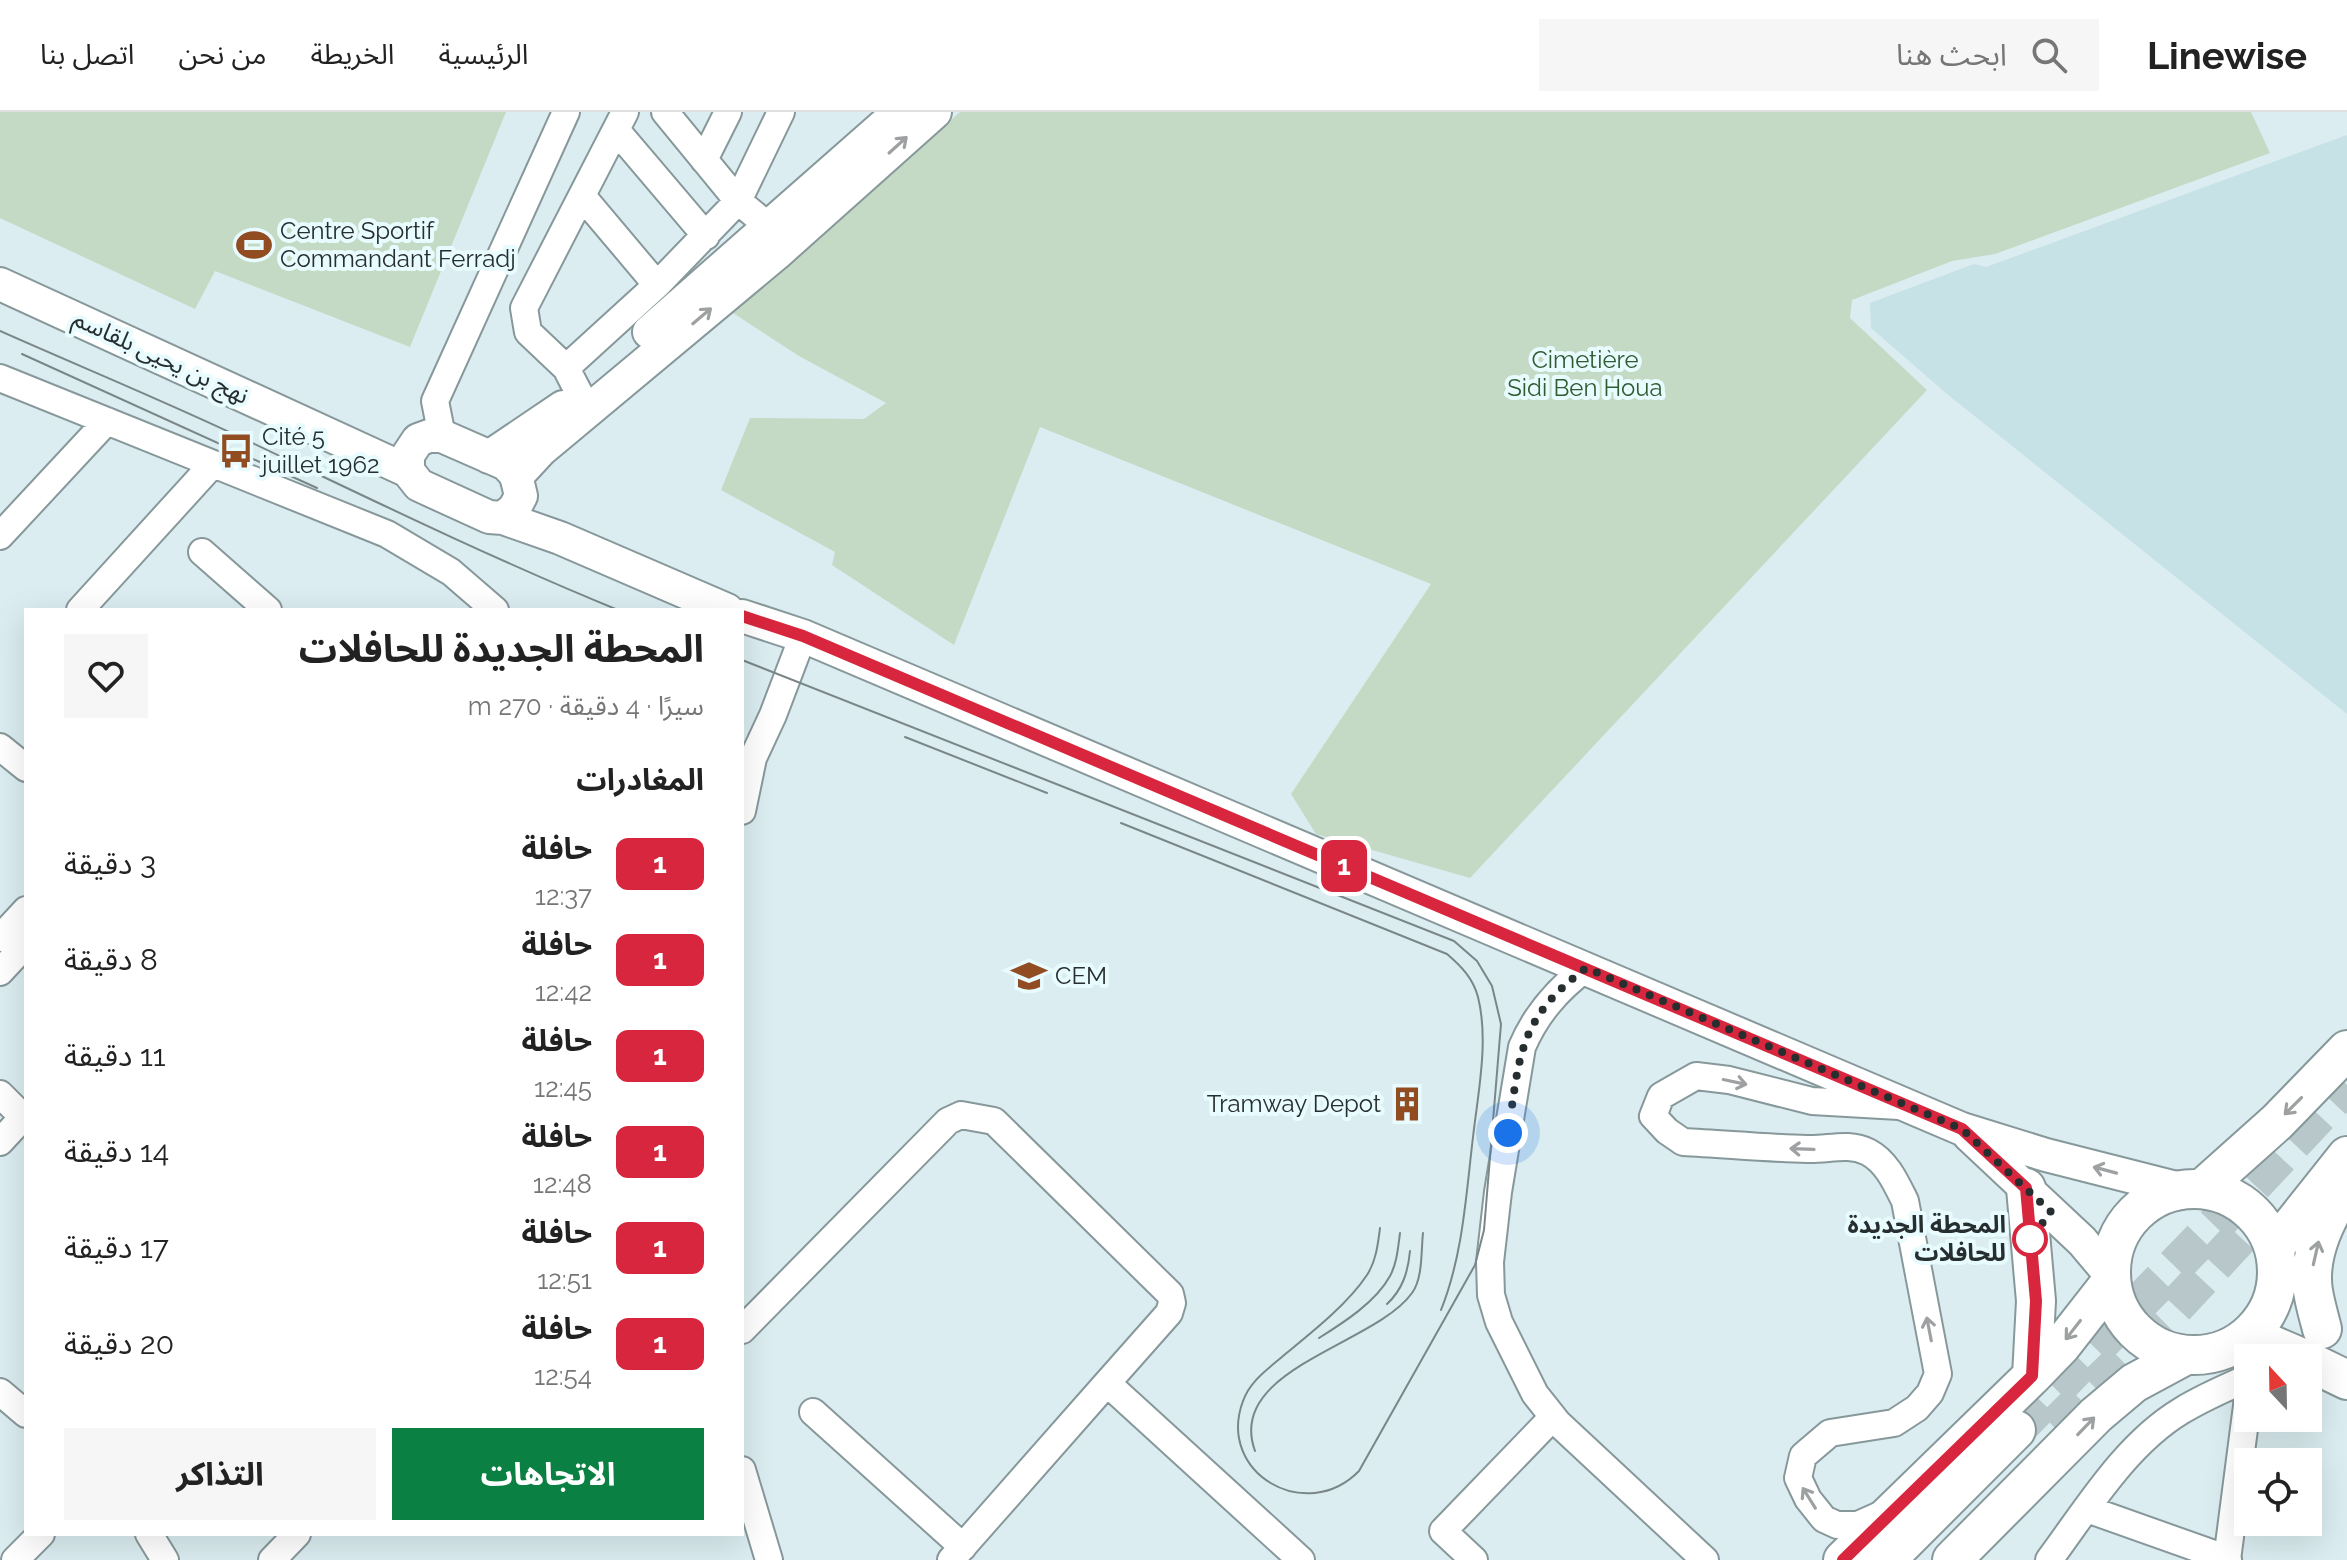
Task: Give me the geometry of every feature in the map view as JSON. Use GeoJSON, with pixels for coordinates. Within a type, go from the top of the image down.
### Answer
{"type":"FeatureCollection","features":[{"type":"Feature","properties":{"kind":"highway"},"geometry":{"type":"LineString","coordinates":[[2191,1189],[2277,1122],[2347,1050]]}},
{"type":"Feature","properties":{"kind":"highway"},"geometry":{"type":"LineString","coordinates":[[2110,1278],[2123,1316],[2148,1342],[2186,1355],[2208,1354],[2230,1347],[2249,1335],[2270,1307],[2276,1260],[2347,1156]]}},
{"type":"Feature","properties":{"kind":"highway"},"geometry":{"type":"LineString","coordinates":[[2319,1344],[2313,1291],[2314,1260],[2323,1228],[2347,1184]]}},
{"type":"Feature","properties":{"kind":"highway"},"geometry":{"type":"LineString","coordinates":[[2026,1188],[2036,1301],[2032,1376]]}},
{"type":"Feature","properties":{"kind":"highway"},"geometry":{"type":"LineString","coordinates":[[1843,1560],[2061,1346],[2110,1278],[2117,1238],[2128,1221],[2159,1196],[2191,1189],[2226,1195],[2247,1207],[2264,1226],[2276,1260],[2317,1344]]}},
{"type":"Feature","properties":{"kind":"highway"},"geometry":{"type":"LineString","coordinates":[[2249,1335],[2292,1344]]}},
{"type":"Feature","properties":{"kind":"highway"},"geometry":{"type":"LineString","coordinates":[[2322,1352],[2347,1380]]}},
{"type":"Feature","properties":{"kind":"highway"},"geometry":{"type":"LineString","coordinates":[[1952,1560],[2096,1415],[2134,1383],[2186,1355]]}},
{"type":"Feature","properties":{"kind":"highway"},"geometry":{"type":"LineString","coordinates":[[1886,1560],[2027,1436],[1919,1560]]}},
{"type":"Feature","properties":{"kind":"main road"},"geometry":{"type":"LineString","coordinates":[[489,457],[541,423],[572,380],[776,221],[899,112]]}},
{"type":"Feature","properties":{"kind":"main road"},"geometry":{"type":"LineString","coordinates":[[514,497],[541,450],[776,254],[933,113]]}},
{"type":"Feature","properties":{"kind":"main road","name":"نهج بن يحيى بلقاسم"},"geometry":{"type":"LineString","coordinates":[[0,284],[408,471],[419,485],[489,517],[514,497]]}},
{"type":"Feature","properties":{"kind":"main road"},"geometry":{"type":"LineString","coordinates":[[408,471],[408,455],[430,438]]}},
{"type":"Feature","properties":{"kind":"main road"},"geometry":{"type":"LineString","coordinates":[[366,451],[430,438],[506,464],[514,497],[560,538],[722,608]]}},
{"type":"Feature","properties":{"kind":"main road"},"geometry":{"type":"LineString","coordinates":[[744,617],[803,636],[1962,1129],[2046,1155],[2191,1189]]}},
{"type":"Feature","properties":{"kind":"main road"},"geometry":{"type":"LineString","coordinates":[[1962,1129],[2082,1241],[2110,1278]]}},
{"type":"Feature","properties":{"kind":"street"},"geometry":{"type":"LineString","coordinates":[[430,438],[435,401],[566,112]]}},
{"type":"Feature","properties":{"kind":"street"},"geometry":{"type":"LineString","coordinates":[[704,160],[728,112]]}},
{"type":"Feature","properties":{"kind":"street"},"geometry":{"type":"LineString","coordinates":[[706,236],[620,121],[524,308],[528,332],[572,380],[657,285],[706,236],[738,201],[781,112]]}},
{"type":"Feature","properties":{"kind":"street"},"geometry":{"type":"LineString","coordinates":[[668,113],[738,201],[761,220],[776,221]]}},
{"type":"Feature","properties":{"kind":"street"},"geometry":{"type":"LineString","coordinates":[[582,196],[657,285]]}},
{"type":"Feature","properties":{"kind":"street"},"geometry":{"type":"LineString","coordinates":[[3,384],[107,421],[387,534],[451,572],[493,608]]}},
{"type":"Feature","properties":{"kind":"street"},"geometry":{"type":"LineString","coordinates":[[0,536],[107,421]]}},
{"type":"Feature","properties":{"kind":"street"},"geometry":{"type":"LineString","coordinates":[[82,608],[212,465]]}},
{"type":"Feature","properties":{"kind":"street"},"geometry":{"type":"LineString","coordinates":[[202,552],[266,608]]}},
{"type":"Feature","properties":{"kind":"street"},"geometry":{"type":"LineString","coordinates":[[744,788],[747,754],[773,715],[803,636]]}},
{"type":"Feature","properties":{"kind":"street"},"geometry":{"type":"LineString","coordinates":[[0,747],[24,766]]}},
{"type":"Feature","properties":{"kind":"street"},"geometry":{"type":"LineString","coordinates":[[0,938],[24,912]]}},
{"type":"Feature","properties":{"kind":"street"},"geometry":{"type":"LineString","coordinates":[[0,972],[24,946]]}},
{"type":"Feature","properties":{"kind":"street"},"geometry":{"type":"LineString","coordinates":[[1586,968],[1551,997],[1522,1047],[1498,1192],[1490,1262],[1491,1295],[1499,1322],[1535,1394],[1553,1417],[1705,1560]]}},
{"type":"Feature","properties":{"kind":"street"},"geometry":{"type":"LineString","coordinates":[[1900,1507],[1858,1525],[1837,1525],[1824,1519],[1808,1499],[1798,1478],[1803,1456],[1830,1433],[1894,1423],[1917,1408],[1930,1393],[1938,1374],[1905,1201],[1894,1179],[1882,1162],[1867,1152],[1843,1146],[1812,1150],[1683,1142],[1653,1116],[1661,1096],[1696,1076],[1729,1080],[1812,1101],[1912,1106]]}},
{"type":"Feature","properties":{"kind":"street"},"geometry":{"type":"LineString","coordinates":[[0,1094],[24,1115],[0,1142]]}},
{"type":"Feature","properties":{"kind":"street"},"geometry":{"type":"LineString","coordinates":[[744,1328],[948,1121],[961,1115],[994,1121],[1170,1294],[1172,1303],[1169,1313],[957,1554],[813,1412]]}},
{"type":"Feature","properties":{"kind":"street"},"geometry":{"type":"LineString","coordinates":[[1107,1383],[1301,1560]]}},
{"type":"Feature","properties":{"kind":"street"},"geometry":{"type":"LineString","coordinates":[[2049,1560],[2087,1509],[2153,1432],[2180,1412],[2234,1385]]}},
{"type":"Feature","properties":{"kind":"street"},"geometry":{"type":"LineString","coordinates":[[0,1392],[24,1412]]}},
{"type":"Feature","properties":{"kind":"street"},"geometry":{"type":"LineString","coordinates":[[1474,1560],[1443,1531],[1553,1417]]}},
{"type":"Feature","properties":{"kind":"street"},"geometry":{"type":"LineString","coordinates":[[2087,1509],[2228,1560],[2244,1432]]}},
{"type":"Feature","properties":{"kind":"street"},"geometry":{"type":"LineString","coordinates":[[744,1477],[769,1560]]}},
{"type":"Feature","properties":{"kind":"street"},"geometry":{"type":"LineString","coordinates":[[15,1560],[39,1536]]}},
{"type":"Feature","properties":{"kind":"street"},"geometry":{"type":"LineString","coordinates":[[150,1536],[165,1560]]}},
{"type":"Feature","properties":{"kind":"street"},"geometry":{"type":"LineString","coordinates":[[272,1560],[295,1536]]}},
{"type":"Feature","properties":{"kind":"shaded area"},"geometry":{"type":"Polygon","coordinates":[[[2347,135],[2347,714],[1947,394],[1871,328],[1870,303],[1974,264],[1986,267],[2347,135]]]}},
{"type":"Feature","properties":{"kind":"green space","name":"Centre Sportif Commandant Ferradj"},"geometry":{"type":"Polygon","coordinates":[[[0,112],[506,112],[410,347],[215,271],[195,309],[0,218],[0,112]]]}},
{"type":"Feature","properties":{"kind":"green space","name":"Cimetière Sidi Ben Houa"},"geometry":{"type":"Polygon","coordinates":[[[960,112],[2251,112],[2270,153],[1995,254],[1952,261],[1852,300],[1850,318],[1927,390],[1470,878],[1316,834],[1291,794],[1431,584],[1040,427],[954,645],[832,565],[835,552],[721,490],[750,418],[864,419],[886,403],[799,356],[733,313],[960,112]]]}},
{"type":"Feature","properties":{"kind":"tunnel"},"geometry":{"type":"LineString","coordinates":[[2016,1430],[2347,1085]]}},
{"type":"Feature","properties":{"kind":"tunnel"},"geometry":{"type":"LineString","coordinates":[[2054,1427],[2163,1320],[2265,1210]]}},
{"type":"Feature","properties":{"kind":"tram line"},"geometry":{"type":"LineString","coordinates":[[0,331],[184,411],[477,549],[613,608]]}},
{"type":"Feature","properties":{"kind":"tram line"},"geometry":{"type":"LineString","coordinates":[[22,354],[317,488]]}},
{"type":"Feature","properties":{"kind":"tram line"},"geometry":{"type":"LineString","coordinates":[[744,661],[1454,941],[1477,961],[1492,986],[1501,1024],[1484,1230],[1475,1265],[1359,1471],[1338,1486],[1315,1493],[1292,1492],[1271,1483],[1254,1469],[1242,1450],[1238,1427],[1243,1401],[1260,1376],[1328,1318],[1359,1286],[1373,1264],[1380,1228]]}},
{"type":"Feature","properties":{"kind":"tram line"},"geometry":{"type":"LineString","coordinates":[[905,737],[1047,793]]}},
{"type":"Feature","properties":{"kind":"tram line"},"geometry":{"type":"LineString","coordinates":[[1121,823],[1447,954],[1470,978],[1481,1014],[1482,1067],[1463,1225],[1441,1310]]}},
{"type":"Feature","properties":{"kind":"tram line"},"geometry":{"type":"LineString","coordinates":[[1319,1338],[1358,1311],[1384,1286],[1394,1266],[1400,1233]]}},
{"type":"Feature","properties":{"kind":"tram line"},"geometry":{"type":"LineString","coordinates":[[1255,1451],[1252,1423],[1262,1399],[1282,1379],[1368,1328],[1412,1293],[1420,1272],[1423,1233]]}},
{"type":"Feature","properties":{"kind":"tram line"},"geometry":{"type":"LineString","coordinates":[[1387,1304],[1403,1280],[1410,1251]]}},
{"type":"Feature","properties":{"kind":"bus line","name":"1"},"geometry":{"type":"LineString","coordinates":[[744,617],[803,636],[1962,1129],[2026,1188],[2036,1301],[2032,1376],[1843,1560]]}},
{"type":"Feature","properties":{"kind":"place","name":"Centre Sportif Commandant Ferradj"},"geometry":{"type":"Point","coordinates":[254,245]}},
{"type":"Feature","properties":{"kind":"place","name":"Cité 5 juillet 1962"},"geometry":{"type":"Point","coordinates":[236,451]}},
{"type":"Feature","properties":{"kind":"place","name":"CEM"},"geometry":{"type":"Point","coordinates":[1029,976]}},
{"type":"Feature","properties":{"kind":"place","name":"Tramway Depot"},"geometry":{"type":"Point","coordinates":[1407,1104]}},
{"type":"Feature","properties":{"kind":"place","name":"المحطة الجديدة للحافلات"},"geometry":{"type":"Point","coordinates":[2030,1239]}},
{"type":"Feature","properties":{"kind":"route"},"geometry":{"type":"LineString","coordinates":[[1508,1133],[1522,1047],[1528,1033],[1551,997],[1586,968],[1962,1129],[2051,1212],[2030,1239]]}}]}
